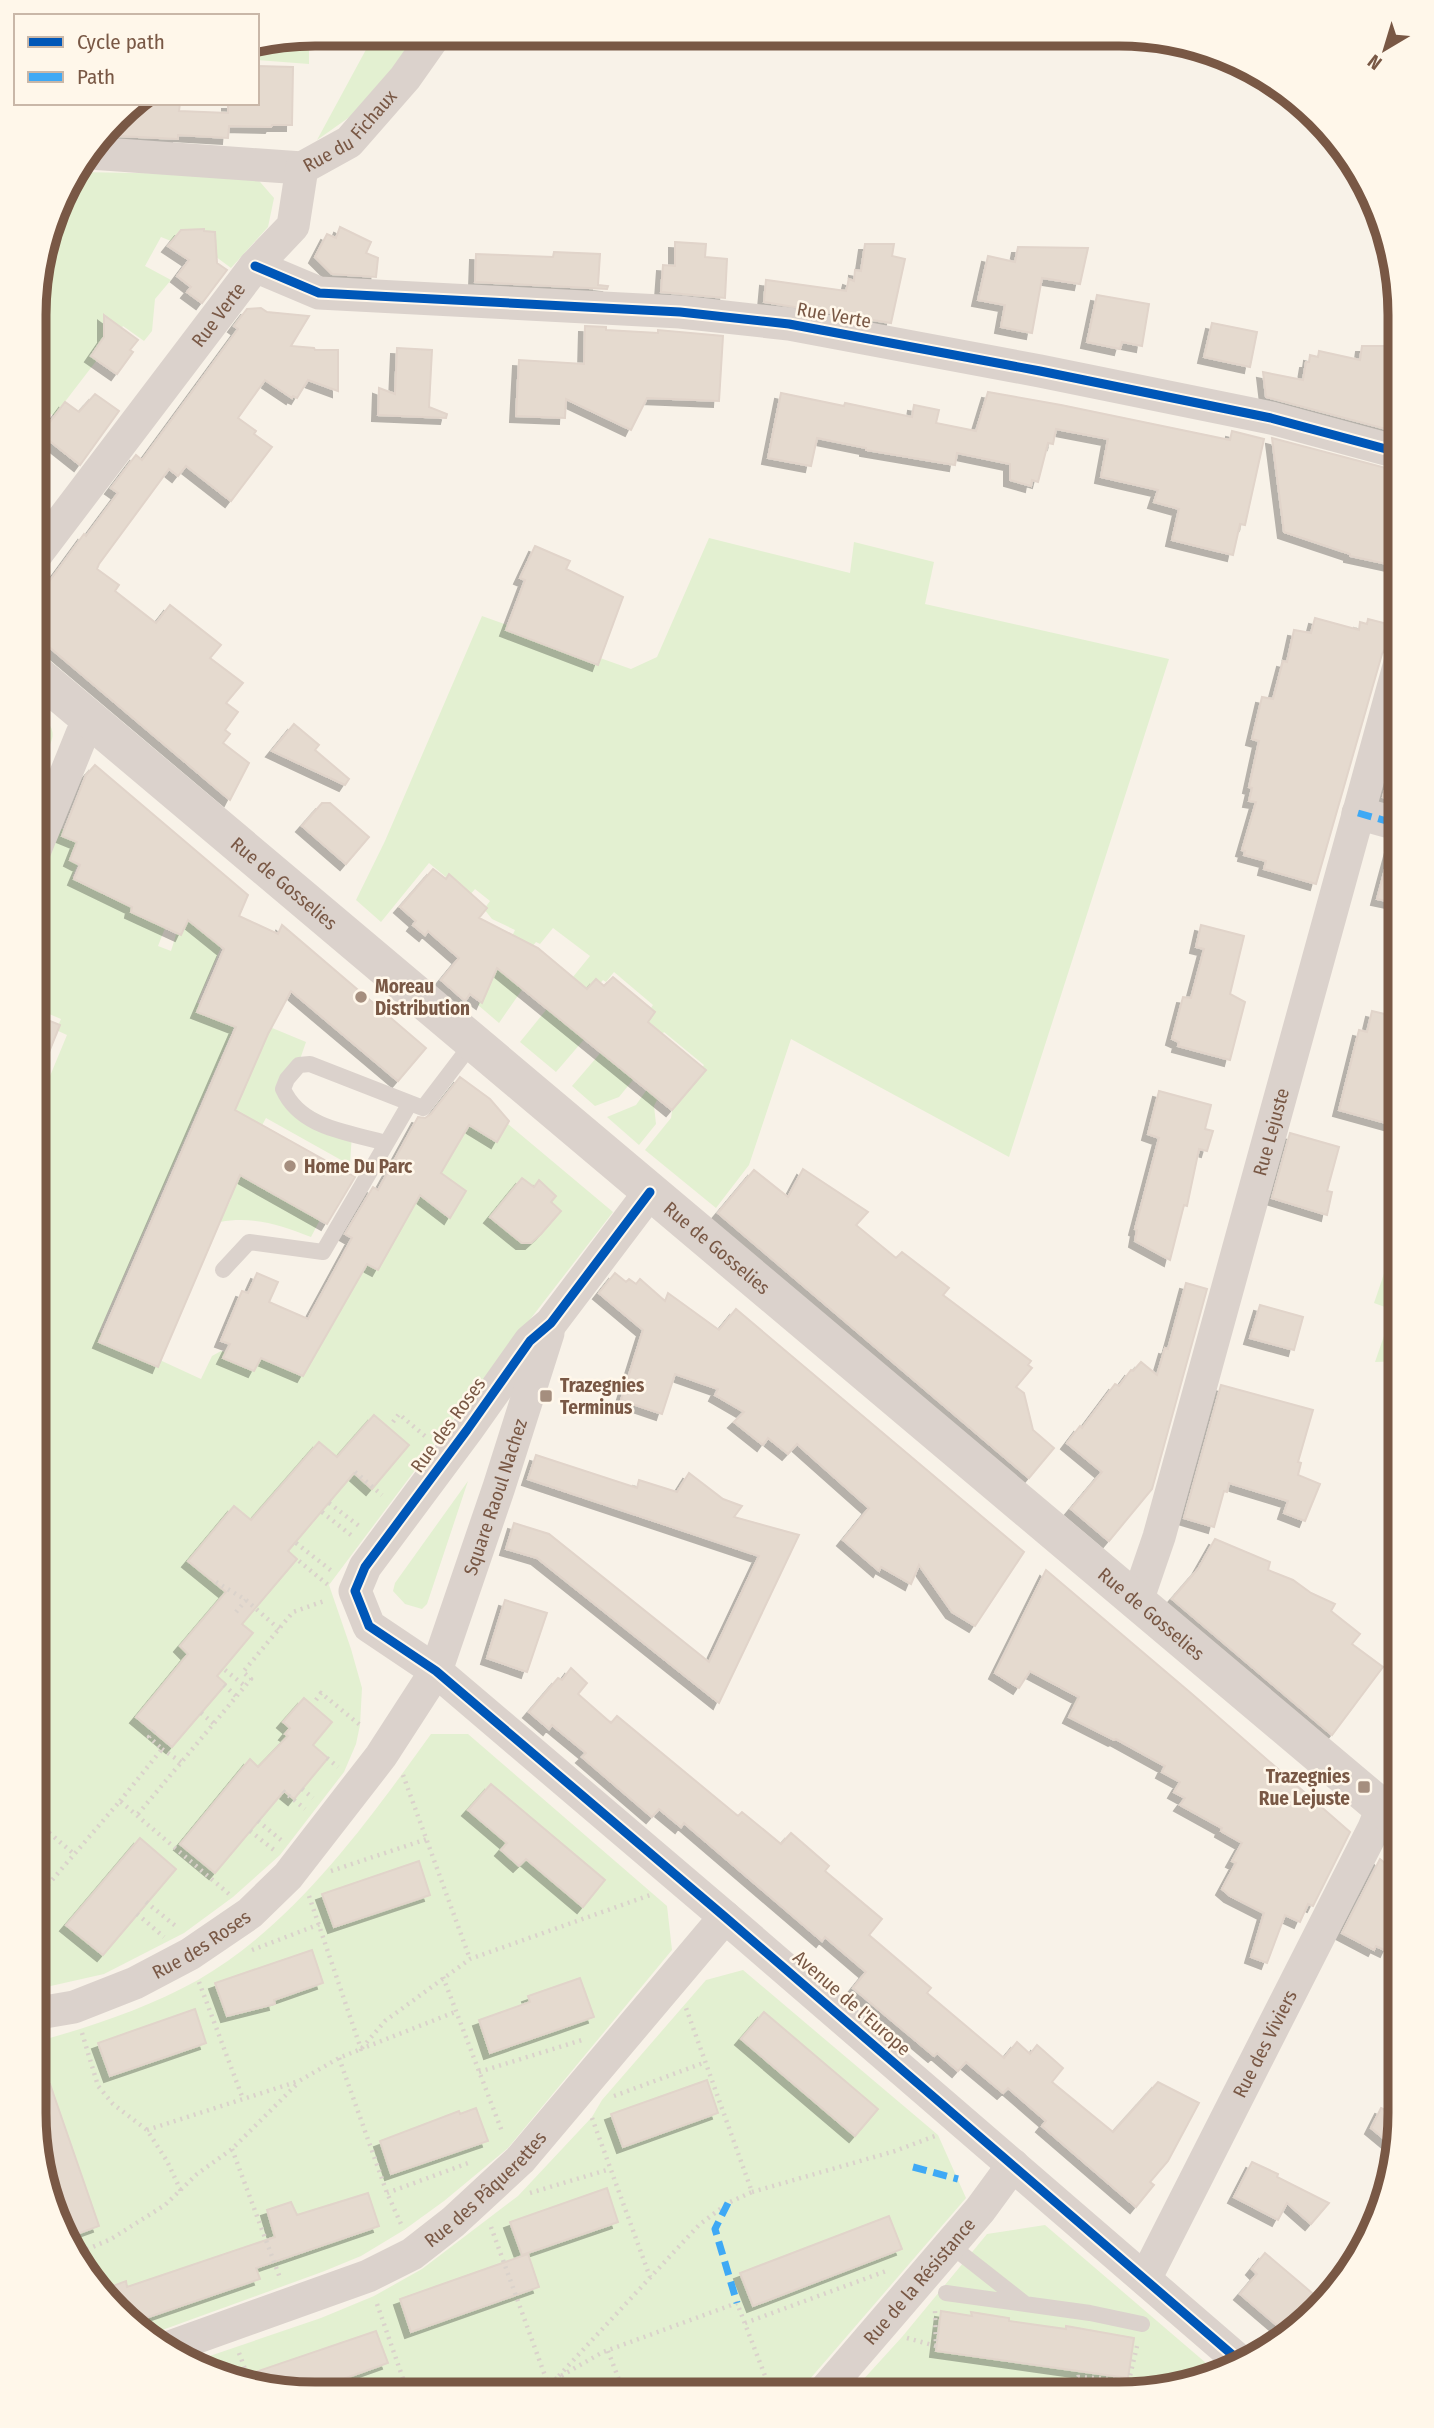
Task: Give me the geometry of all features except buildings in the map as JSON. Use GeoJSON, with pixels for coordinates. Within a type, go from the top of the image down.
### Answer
{"type":"FeatureCollection","features":[{"type":"Feature","properties":{"kind":"main road","name":"Rue de Gosselies"},"geometry":{"type":"LineString","coordinates":[[46,682],[1388,1813]]}},
{"type":"Feature","properties":{"kind":"street","name":"Rue du Fichaux"},"geometry":{"type":"LineString","coordinates":[[255,265],[293,226],[302,168],[349,142],[405,78],[428,46]]}},
{"type":"Feature","properties":{"kind":"street"},"geometry":{"type":"LineString","coordinates":[[99,154],[302,168]]}},
{"type":"Feature","properties":{"kind":"street","name":"Rue Verte"},"geometry":{"type":"LineString","coordinates":[[46,541],[255,265],[319,293],[680,312],[789,324],[1271,418],[1388,450]]}},
{"type":"Feature","properties":{"kind":"street","name":"Rue Lejuste"},"geometry":{"type":"LineString","coordinates":[[1137,1601],[1159,1537],[1388,706]]}},
{"type":"Feature","properties":{"kind":"street"},"geometry":{"type":"LineString","coordinates":[[46,823],[82,734],[92,722]]}},
{"type":"Feature","properties":{"kind":"street"},"geometry":{"type":"LineString","coordinates":[[1358,813],[1388,821]]}},
{"type":"Feature","properties":{"kind":"street","name":"Rue des Roses"},"geometry":{"type":"LineString","coordinates":[[340,1584],[365,1567],[530,1341],[551,1323],[650,1192]]}},
{"type":"Feature","properties":{"kind":"street","name":"Square Raoul Nachez"},"geometry":{"type":"LineString","coordinates":[[436,1671],[551,1323]]}},
{"type":"Feature","properties":{"kind":"street"},"geometry":{"type":"LineString","coordinates":[[340,1584],[369,1626],[436,1671]]}},
{"type":"Feature","properties":{"kind":"street","name":"Rue des Roses"},"geometry":{"type":"LineString","coordinates":[[46,2012],[74,2007],[135,1983],[181,1943],[250,1913],[285,1859],[381,1756],[436,1671]]}},
{"type":"Feature","properties":{"kind":"street","name":"Avenue de l'Europe"},"geometry":{"type":"LineString","coordinates":[[436,1671],[1235,2357]]}},
{"type":"Feature","properties":{"kind":"street","name":"Rue des Viviers"},"geometry":{"type":"LineString","coordinates":[[1145,2280],[1368,1841],[1388,1819]]}},
{"type":"Feature","properties":{"kind":"street","name":"Rue des Pâquerettes"},"geometry":{"type":"LineString","coordinates":[[176,2345],[368,2276],[412,2254],[480,2198],[588,2099],[615,2047],[725,1917]]}},
{"type":"Feature","properties":{"kind":"street","name":"Rue de la Résistance"},"geometry":{"type":"LineString","coordinates":[[832,2382],[980,2210],[1013,2165]]}},
{"type":"Feature","properties":{"kind":"lane"},"geometry":{"type":"LineString","coordinates":[[386,1143],[317,1124],[305,1117],[283,1089],[286,1079],[299,1065],[310,1064],[423,1108],[474,1041]]}},
{"type":"Feature","properties":{"kind":"lane"},"geometry":{"type":"LineString","coordinates":[[223,1270],[249,1242],[323,1252],[410,1103]]}},
{"type":"Feature","properties":{"kind":"lane"},"geometry":{"type":"LineString","coordinates":[[949,2244],[1024,2303]]}},
{"type":"Feature","properties":{"kind":"lane"},"geometry":{"type":"LineString","coordinates":[[946,2293],[1090,2312],[1142,2324]]}},
{"type":"Feature","properties":{"kind":"path"},"geometry":{"type":"LineString","coordinates":[[393,1422],[399,1414],[435,1444]]}},
{"type":"Feature","properties":{"kind":"path"},"geometry":{"type":"LineString","coordinates":[[355,1472],[391,1502]]}},
{"type":"Feature","properties":{"kind":"path"},"geometry":{"type":"LineString","coordinates":[[329,1503],[368,1533]]}},
{"type":"Feature","properties":{"kind":"path"},"geometry":{"type":"LineString","coordinates":[[322,1512],[360,1543]]}},
{"type":"Feature","properties":{"kind":"path"},"geometry":{"type":"LineString","coordinates":[[296,1543],[340,1584]]}},
{"type":"Feature","properties":{"kind":"path"},"geometry":{"type":"LineString","coordinates":[[299,1561],[340,1584]]}},
{"type":"Feature","properties":{"kind":"path"},"geometry":{"type":"LineString","coordinates":[[216,1582],[246,1600],[279,1629]]}},
{"type":"Feature","properties":{"kind":"path"},"geometry":{"type":"LineString","coordinates":[[138,1814],[251,1679],[243,1672],[293,1612],[340,1584]]}},
{"type":"Feature","properties":{"kind":"path"},"geometry":{"type":"LineString","coordinates":[[236,1612],[246,1600]]}},
{"type":"Feature","properties":{"kind":"path"},"geometry":{"type":"LineString","coordinates":[[225,1670],[245,1686]]}},
{"type":"Feature","properties":{"kind":"path"},"geometry":{"type":"LineString","coordinates":[[224,1685],[237,1697]]}},
{"type":"Feature","properties":{"kind":"path"},"geometry":{"type":"LineString","coordinates":[[316,1700],[321,1693],[360,1725]]}},
{"type":"Feature","properties":{"kind":"path"},"geometry":{"type":"LineString","coordinates":[[201,1713],[214,1724]]}},
{"type":"Feature","properties":{"kind":"path"},"geometry":{"type":"LineString","coordinates":[[156,1728],[149,1737],[181,1762]]}},
{"type":"Feature","properties":{"kind":"path"},"geometry":{"type":"LineString","coordinates":[[46,1887],[162,1749]]}},
{"type":"Feature","properties":{"kind":"path"},"geometry":{"type":"LineString","coordinates":[[381,1756],[403,1774],[470,1959]]}},
{"type":"Feature","properties":{"kind":"path"},"geometry":{"type":"LineString","coordinates":[[283,1791],[311,1814]]}},
{"type":"Feature","properties":{"kind":"path"},"geometry":{"type":"LineString","coordinates":[[120,1801],[250,1913]]}},
{"type":"Feature","properties":{"kind":"path"},"geometry":{"type":"LineString","coordinates":[[258,1821],[307,1893],[320,1924],[361,2049]]}},
{"type":"Feature","properties":{"kind":"path"},"geometry":{"type":"LineString","coordinates":[[46,1830],[74,1854]]}},
{"type":"Feature","properties":{"kind":"path"},"geometry":{"type":"LineString","coordinates":[[250,1831],[285,1859]]}},
{"type":"Feature","properties":{"kind":"path"},"geometry":{"type":"LineString","coordinates":[[325,1873],[427,1839]]}},
{"type":"Feature","properties":{"kind":"path"},"geometry":{"type":"LineString","coordinates":[[361,2049],[385,2021],[470,1959],[653,1894],[671,1871]]}},
{"type":"Feature","properties":{"kind":"path"},"geometry":{"type":"LineString","coordinates":[[146,1902],[181,1943],[243,2099]]}},
{"type":"Feature","properties":{"kind":"path"},"geometry":{"type":"LineString","coordinates":[[137,1914],[181,1943]]}},
{"type":"Feature","properties":{"kind":"path"},"geometry":{"type":"LineString","coordinates":[[243,1953],[320,1924]]}},
{"type":"Feature","properties":{"kind":"path"},"geometry":{"type":"LineString","coordinates":[[443,1977],[508,2148],[520,2160]]}},
{"type":"Feature","properties":{"kind":"path"},"geometry":{"type":"LineString","coordinates":[[670,1983],[682,1994],[752,2192]]}},
{"type":"Feature","properties":{"kind":"path"},"geometry":{"type":"LineString","coordinates":[[74,2007],[98,2086],[113,2104],[147,2130],[167,2161],[181,2191]]}},
{"type":"Feature","properties":{"kind":"path"},"geometry":{"type":"LineString","coordinates":[[147,2130],[299,2081],[340,2058],[455,2012]]}},
{"type":"Feature","properties":{"kind":"path"},"geometry":{"type":"LineString","coordinates":[[478,2072],[601,2034],[615,2047]]}},
{"type":"Feature","properties":{"kind":"path"},"geometry":{"type":"LineString","coordinates":[[340,2058],[387,2193],[412,2254]]}},
{"type":"Feature","properties":{"kind":"path"},"geometry":{"type":"LineString","coordinates":[[650,2277],[610,2169],[588,2099],[706,2062]]}},
{"type":"Feature","properties":{"kind":"path"},"geometry":{"type":"LineString","coordinates":[[83,2251],[111,2239],[165,2205],[197,2174],[232,2149],[299,2081]]}},
{"type":"Feature","properties":{"kind":"path"},"geometry":{"type":"LineString","coordinates":[[551,2382],[699,2225],[728,2203],[752,2192],[895,2151],[945,2133],[959,2118]]}},
{"type":"Feature","properties":{"kind":"path"},"geometry":{"type":"LineString","coordinates":[[232,2149],[283,2285],[286,2306]]}},
{"type":"Feature","properties":{"kind":"path"},"geometry":{"type":"LineString","coordinates":[[387,2193],[472,2162]]}},
{"type":"Feature","properties":{"kind":"path"},"geometry":{"type":"LineString","coordinates":[[518,2196],[610,2169]]}},
{"type":"Feature","properties":{"kind":"path"},"geometry":{"type":"LineString","coordinates":[[480,2198],[551,2382]]}},
{"type":"Feature","properties":{"kind":"path"},"geometry":{"type":"LineString","coordinates":[[745,2323],[898,2266]]}},
{"type":"Feature","properties":{"kind":"path"},"geometry":{"type":"LineString","coordinates":[[368,2276],[404,2382]]}},
{"type":"Feature","properties":{"kind":"path"},"geometry":{"type":"LineString","coordinates":[[902,2337],[936,2346],[934,2306],[946,2293]]}},
{"type":"Feature","properties":{"kind":"path"},"geometry":{"type":"LineString","coordinates":[[551,2382],[608,2351],[737,2303],[767,2382]]}},
{"type":"Feature","properties":{"kind":"path"},"geometry":{"type":"LineString","coordinates":[[1075,2382],[1078,2377],[1129,2380],[1142,2324]]}},
{"type":"Feature","properties":{"kind":"path"},"geometry":{"type":"LineString","coordinates":[[608,2351],[620,2382]]}},
{"type":"Feature","properties":{"kind":"green space"},"geometry":{"type":"Polygon","coordinates":[[[309,46],[309,64],[259,60],[259,52],[309,46]]]}},
{"type":"Feature","properties":{"kind":"green space"},"geometry":{"type":"Polygon","coordinates":[[[368,46],[408,48],[384,81],[351,116],[317,140],[368,46]]]}},
{"type":"Feature","properties":{"kind":"green space"},"geometry":{"type":"Polygon","coordinates":[[[86,172],[254,175],[274,198],[268,227],[231,268],[180,230],[171,241],[161,237],[145,266],[171,280],[155,299],[152,331],[144,341],[123,326],[54,416],[46,411],[48,279],[66,211],[86,172]]]}},
{"type":"Feature","properties":{"kind":"green space"},"geometry":{"type":"Polygon","coordinates":[[[709,538],[850,573],[854,542],[934,562],[925,604],[1169,659],[1009,1157],[791,1039],[749,1165],[716,1208],[645,1150],[671,1118],[673,1104],[704,1065],[664,1032],[633,1071],[637,1075],[619,1097],[595,1106],[572,1086],[603,1050],[646,1015],[653,1005],[614,972],[606,982],[603,980],[569,1020],[587,1036],[556,1072],[520,1042],[590,956],[553,928],[540,944],[536,942],[512,972],[526,984],[499,1023],[478,1005],[515,930],[492,919],[484,909],[490,901],[475,889],[469,896],[429,863],[381,922],[356,900],[385,841],[482,616],[631,669],[657,657],[709,538]]]}},
{"type":"Feature","properties":{"kind":"green space"},"geometry":{"type":"Polygon","coordinates":[[[46,721],[53,734],[46,754],[46,721]]]}},
{"type":"Feature","properties":{"kind":"green space"},"geometry":{"type":"Polygon","coordinates":[[[61,829],[81,834],[71,854],[81,858],[72,877],[169,918],[158,946],[171,951],[183,912],[232,922],[197,1003],[213,1009],[250,991],[99,1332],[201,1379],[212,1356],[221,1351],[253,1364],[273,1320],[300,1331],[419,1196],[477,1098],[613,1212],[329,1585],[362,1688],[356,1744],[344,1772],[280,1855],[233,1897],[184,1933],[104,1974],[46,1987],[46,1074],[50,1076],[67,1035],[56,1030],[61,1019],[46,1013],[46,865],[61,829]]]}},
{"type":"Feature","properties":{"kind":"green space"},"geometry":{"type":"Polygon","coordinates":[[[265,1025],[306,1042],[287,1097],[352,1133],[350,1165],[266,1118],[239,1167],[323,1214],[311,1237],[266,1223],[244,1220],[220,1222],[231,1199],[208,1189],[218,1122],[265,1025]]]}},
{"type":"Feature","properties":{"kind":"green space"},"geometry":{"type":"Polygon","coordinates":[[[650,1085],[660,1094],[654,1106],[656,1124],[639,1145],[607,1117],[636,1105],[650,1085]]]}},
{"type":"Feature","properties":{"kind":"green space"},"geometry":{"type":"Polygon","coordinates":[[[1388,1262],[1388,1308],[1374,1303],[1388,1262]]]}},
{"type":"Feature","properties":{"kind":"green space"},"geometry":{"type":"Polygon","coordinates":[[[1388,1324],[1388,1361],[1375,1362],[1388,1324]]]}},
{"type":"Feature","properties":{"kind":"green space"},"geometry":{"type":"Polygon","coordinates":[[[468,1481],[427,1604],[422,1609],[405,1604],[393,1591],[395,1583],[468,1481]]]}},
{"type":"Feature","properties":{"kind":"green space"},"geometry":{"type":"Polygon","coordinates":[[[431,1734],[468,1734],[667,1906],[672,1950],[508,2148],[444,2201],[361,2256],[158,2332],[112,2291],[81,2248],[66,2217],[48,2149],[46,2039],[96,2024],[158,2000],[198,1980],[233,1957],[266,1931],[297,1901],[381,1802],[431,1734]]]}},
{"type":"Feature","properties":{"kind":"green space"},"geometry":{"type":"Polygon","coordinates":[[[743,1970],[938,2135],[966,2198],[807,2382],[297,2382],[245,2373],[203,2358],[321,2318],[374,2296],[422,2269],[518,2196],[592,2117],[602,2100],[706,1980],[743,1970]]]}},
{"type":"Feature","properties":{"kind":"green space"},"geometry":{"type":"Polygon","coordinates":[[[1045,2225],[1210,2367],[1172,2377],[1137,2382],[861,2382],[987,2234],[1045,2225]]]}},
{"type":"Feature","properties":{"kind":"marked path"},"geometry":{"type":"LineString","coordinates":[[1358,813],[1388,821]]}},
{"type":"Feature","properties":{"kind":"marked path"},"geometry":{"type":"LineString","coordinates":[[913,2167],[958,2179]]}},
{"type":"Feature","properties":{"kind":"marked path"},"geometry":{"type":"LineString","coordinates":[[728,2203],[715,2229],[737,2303]]}},
{"type":"Feature","properties":{"kind":"cycle path"},"geometry":{"type":"LineString","coordinates":[[255,266],[319,293],[680,312],[789,324],[1271,418],[1388,450]]}},
{"type":"Feature","properties":{"kind":"cycle path"},"geometry":{"type":"LineString","coordinates":[[650,1192],[551,1323],[530,1341],[365,1567],[355,1591],[369,1626],[436,1671],[1235,2357]]}},
{"type":"Feature","properties":{"kind":"place","name":"Moreau Distribution"},"geometry":{"type":"Point","coordinates":[361,997]}},
{"type":"Feature","properties":{"kind":"place","name":"Home Du Parc"},"geometry":{"type":"Point","coordinates":[290,1166]}},
{"type":"Feature","properties":{"kind":"place","name":"Trazegnies Terminus"},"geometry":{"type":"Point","coordinates":[546,1396]}},
{"type":"Feature","properties":{"kind":"place","name":"Trazegnies Rue Lejuste"},"geometry":{"type":"Point","coordinates":[1364,1787]}}]}
